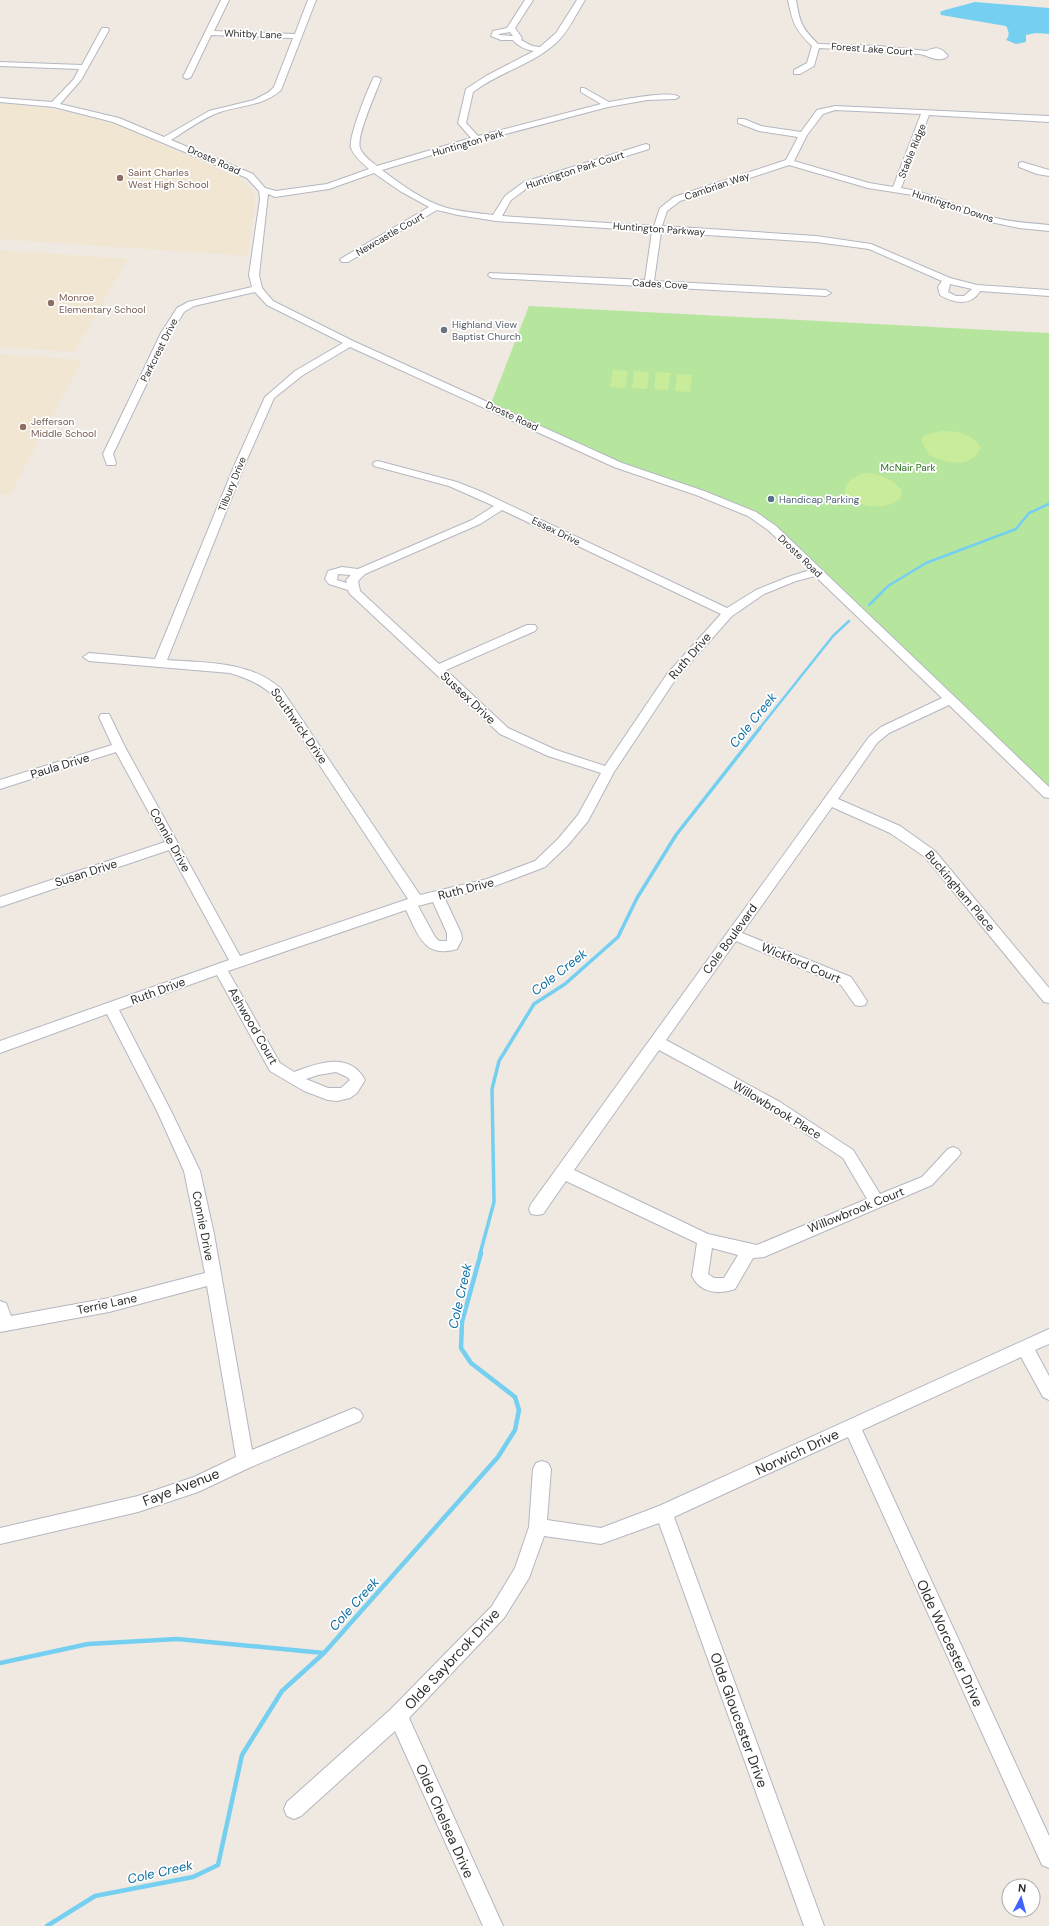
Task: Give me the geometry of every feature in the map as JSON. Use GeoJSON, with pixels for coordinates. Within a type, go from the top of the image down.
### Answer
{"type":"FeatureCollection","features":[{"type":"Feature","properties":{"kind":"street"},"geometry":{"type":"LineString","coordinates":[[187,77],[225,0]]}},
{"type":"Feature","properties":{"kind":"street"},"geometry":{"type":"LineString","coordinates":[[166,139],[218,110],[247,105],[271,95],[278,88],[312,0]]}},
{"type":"Feature","properties":{"kind":"street"},"geometry":{"type":"LineString","coordinates":[[518,38],[501,38],[495,36],[496,32],[512,29],[529,0]]}},
{"type":"Feature","properties":{"kind":"street"},"geometry":{"type":"LineString","coordinates":[[476,139],[462,123],[464,108],[469,92],[489,78],[483,72],[486,69],[506,69],[522,62],[553,42],[581,0]]}},
{"type":"Feature","properties":{"kind":"street"},"geometry":{"type":"LineString","coordinates":[[792,0],[796,22],[802,32],[816,46],[811,64],[797,72]]}},
{"type":"Feature","properties":{"kind":"street"},"geometry":{"type":"LineString","coordinates":[[512,29],[518,38],[517,41],[530,48],[542,50]]}},
{"type":"Feature","properties":{"kind":"street"},"geometry":{"type":"LineString","coordinates":[[54,105],[71,88],[105,30]]}},
{"type":"Feature","properties":{"kind":"street","name":"Whitby Lane"},"geometry":{"type":"LineString","coordinates":[[210,32],[297,36]]}},
{"type":"Feature","properties":{"kind":"street","name":"Forest Lake Court"},"geometry":{"type":"LineString","coordinates":[[816,46],[879,48],[928,53]]}},
{"type":"Feature","properties":{"kind":"street"},"geometry":{"type":"LineString","coordinates":[[0,64],[84,67]]}},
{"type":"Feature","properties":{"kind":"street","name":"Huntington Parkway"},"geometry":{"type":"LineString","coordinates":[[377,79],[358,131],[355,146],[365,161],[374,170],[436,207],[496,218],[816,239],[871,247],[947,280],[977,288],[1049,293]]}},
{"type":"Feature","properties":{"kind":"street"},"geometry":{"type":"LineString","coordinates":[[584,90],[608,105]]}},
{"type":"Feature","properties":{"kind":"street","name":"Huntington Park"},"geometry":{"type":"LineString","coordinates":[[266,191],[275,194],[329,186],[374,170],[476,139],[608,105],[647,98],[674,97]]}},
{"type":"Feature","properties":{"kind":"street","name":"Droste Road"},"geometry":{"type":"LineString","coordinates":[[0,100],[54,105],[104,116],[166,139],[236,168],[250,176],[266,191]]}},
{"type":"Feature","properties":{"kind":"street"},"geometry":{"type":"LineString","coordinates":[[789,162],[816,107],[1049,119]]}},
{"type":"Feature","properties":{"kind":"street","name":"Stable Ridge"},"geometry":{"type":"LineString","coordinates":[[896,189],[922,126],[926,112]]}},
{"type":"Feature","properties":{"kind":"street"},"geometry":{"type":"LineString","coordinates":[[741,121],[759,128],[803,135]]}},
{"type":"Feature","properties":{"kind":"street","name":"Huntington Park Court"},"geometry":{"type":"LineString","coordinates":[[496,218],[504,202],[513,191],[527,184],[646,147]]}},
{"type":"Feature","properties":{"kind":"street","name":"Huntington Downs"},"geometry":{"type":"LineString","coordinates":[[789,162],[845,180],[921,194],[989,219],[1019,225],[1049,228]]}},
{"type":"Feature","properties":{"kind":"street","name":"Cambrian Way"},"geometry":{"type":"LineString","coordinates":[[649,284],[658,229],[663,210],[677,200],[789,162]]}},
{"type":"Feature","properties":{"kind":"street"},"geometry":{"type":"LineString","coordinates":[[1022,165],[1040,172],[1049,173]]}},
{"type":"Feature","properties":{"kind":"street"},"geometry":{"type":"LineString","coordinates":[[257,289],[254,275],[266,191]]}},
{"type":"Feature","properties":{"kind":"street","name":"Newcastle Court"},"geometry":{"type":"LineString","coordinates":[[345,260],[436,207]]}},
{"type":"Feature","properties":{"kind":"street","name":"Cades Cove"},"geometry":{"type":"LineString","coordinates":[[493,275],[826,293]]}},
{"type":"Feature","properties":{"kind":"street"},"geometry":{"type":"LineString","coordinates":[[947,280],[943,293],[953,298],[970,299],[974,296],[977,288]]}},
{"type":"Feature","properties":{"kind":"street","name":"Droste Road"},"geometry":{"type":"LineString","coordinates":[[257,289],[270,303],[350,343],[618,465],[700,493],[752,514],[772,528],[1049,794]]}},
{"type":"Feature","properties":{"kind":"street","name":"Parkcrest Drive"},"geometry":{"type":"LineString","coordinates":[[111,463],[108,454],[166,333],[180,310],[191,304],[257,289]]}},
{"type":"Feature","properties":{"kind":"street","name":"Tilbury Drive"},"geometry":{"type":"LineString","coordinates":[[160,662],[240,464],[270,397],[299,373],[350,343]]}},
{"type":"Feature","properties":{"kind":"street","name":"Essex Drive"},"geometry":{"type":"LineString","coordinates":[[378,464],[453,484],[728,614]]}},
{"type":"Feature","properties":{"kind":"street"},"geometry":{"type":"LineString","coordinates":[[360,572],[346,571],[332,574],[331,579],[332,582],[352,588],[352,580],[360,572],[476,522],[502,506]]}},
{"type":"Feature","properties":{"kind":"street","name":"Ruth Drive"},"geometry":{"type":"LineString","coordinates":[[0,1047],[237,962],[413,902],[490,883],[540,864],[563,842],[583,818],[608,771],[671,677],[728,614],[760,592],[792,579],[817,572]]}},
{"type":"Feature","properties":{"kind":"street","name":"Sussex Drive"},"geometry":{"type":"LineString","coordinates":[[352,588],[354,592],[504,731],[552,753],[608,771]]}},
{"type":"Feature","properties":{"kind":"street"},"geometry":{"type":"LineString","coordinates":[[438,669],[531,628]]}},
{"type":"Feature","properties":{"kind":"street","name":"Southwick Drive"},"geometry":{"type":"LineString","coordinates":[[89,657],[231,669],[249,674],[271,685],[278,693],[413,902],[429,939],[434,945],[452,945],[455,939],[454,933],[437,896]]}},
{"type":"Feature","properties":{"kind":"street","name":"Cole Boulevard"},"geometry":{"type":"LineString","coordinates":[[536,1209],[734,935],[829,800],[879,734],[950,699]]}},
{"type":"Feature","properties":{"kind":"street","name":"Connie Drive"},"geometry":{"type":"LineString","coordinates":[[105,716],[119,747],[237,962]]}},
{"type":"Feature","properties":{"kind":"street","name":"Paula Drive"},"geometry":{"type":"LineString","coordinates":[[0,785],[119,747]]}},
{"type":"Feature","properties":{"kind":"street","name":"Buckingham Place"},"geometry":{"type":"LineString","coordinates":[[829,800],[897,830],[917,842],[930,854],[1049,998]]}},
{"type":"Feature","properties":{"kind":"street","name":"Susan Drive"},"geometry":{"type":"LineString","coordinates":[[0,902],[173,844]]}},
{"type":"Feature","properties":{"kind":"street","name":"Wickford Court"},"geometry":{"type":"LineString","coordinates":[[734,935],[846,981],[860,1001]]}},
{"type":"Feature","properties":{"kind":"street","name":"Ashwood Court"},"geometry":{"type":"LineString","coordinates":[[220,968],[275,1068],[292,1078]]}},
{"type":"Feature","properties":{"kind":"street","name":"Connie Drive"},"geometry":{"type":"LineString","coordinates":[[110,1008],[164,1111],[192,1171],[206,1234],[212,1278],[245,1461]]}},
{"type":"Feature","properties":{"kind":"street","name":"Willowbrook Place"},"geometry":{"type":"LineString","coordinates":[[656,1042],[775,1106],[848,1154],[863,1176],[876,1201]]}},
{"type":"Feature","properties":{"kind":"street","name":"Willowbrook Court"},"geometry":{"type":"LineString","coordinates":[[563,1172],[704,1240],[758,1252],[876,1201],[927,1181],[953,1153]]}},
{"type":"Feature","properties":{"kind":"street"},"geometry":{"type":"LineString","coordinates":[[704,1240],[700,1276],[704,1282],[712,1285],[723,1286],[729,1284],[748,1251]]}},
{"type":"Feature","properties":{"kind":"street","name":"Terrie Lane"},"geometry":{"type":"LineString","coordinates":[[2,1319],[109,1305],[212,1278]]}},
{"type":"Feature","properties":{"kind":"street","name":"Norwich Drive"},"geometry":{"type":"LineString","coordinates":[[538,1526],[601,1536],[664,1513],[852,1428],[1049,1336]]}},
{"type":"Feature","properties":{"kind":"street"},"geometry":{"type":"LineString","coordinates":[[1025,1347],[1049,1392]]}},
{"type":"Feature","properties":{"kind":"street","name":"Faye Avenue"},"geometry":{"type":"LineString","coordinates":[[0,1536],[138,1504],[198,1484],[245,1461],[354,1416]]}},
{"type":"Feature","properties":{"kind":"street","name":"Olde Worcester Drive"},"geometry":{"type":"LineString","coordinates":[[852,1428],[1049,1858]]}},
{"type":"Feature","properties":{"kind":"street","name":"Olde Saybrcok Drive"},"geometry":{"type":"LineString","coordinates":[[294,1809],[398,1716],[498,1612],[523,1572],[538,1526],[542,1469]]}},
{"type":"Feature","properties":{"kind":"street","name":"Olde Gloucester Drive"},"geometry":{"type":"LineString","coordinates":[[664,1513],[814,1926]]}},
{"type":"Feature","properties":{"kind":"street","name":"Olde Chelsea Drive"},"geometry":{"type":"LineString","coordinates":[[398,1716],[493,1926]]}},
{"type":"Feature","properties":{"kind":"shaded area","name":"Saint Charles West High School"},"geometry":{"type":"Polygon","coordinates":[[[0,103],[58,110],[109,122],[236,176],[254,192],[255,204],[247,256],[0,239],[0,103]]]}},
{"type":"Feature","properties":{"kind":"shaded area","name":"Monroe Elementary School"},"geometry":{"type":"Polygon","coordinates":[[[0,250],[128,259],[74,352],[0,347],[0,250]]]}},
{"type":"Feature","properties":{"kind":"shaded area","name":"Jefferson Middle School"},"geometry":{"type":"Polygon","coordinates":[[[0,354],[82,360],[10,495],[0,494],[0,354]]]}},
{"type":"Feature","properties":{"kind":"green space","name":"McNair Park"},"geometry":{"type":"Polygon","coordinates":[[[529,306],[1049,333],[1049,790],[752,514],[618,465],[490,406],[529,306]]]}},
{"type":"Feature","properties":{"kind":"green space"},"geometry":{"type":"Polygon","coordinates":[[[613,370],[628,371],[625,388],[610,387],[613,370]]]}},
{"type":"Feature","properties":{"kind":"green space"},"geometry":{"type":"Polygon","coordinates":[[[634,371],[649,372],[647,389],[632,388],[634,371]]]}},
{"type":"Feature","properties":{"kind":"green space"},"geometry":{"type":"Polygon","coordinates":[[[656,372],[671,373],[668,390],[654,389],[656,372]]]}},
{"type":"Feature","properties":{"kind":"green space"},"geometry":{"type":"Polygon","coordinates":[[[677,374],[692,375],[690,392],[675,391],[677,374]]]}},
{"type":"Feature","properties":{"kind":"green space"},"geometry":{"type":"Polygon","coordinates":[[[941,431],[958,432],[969,436],[978,443],[981,448],[971,460],[958,463],[929,455],[921,440],[925,435],[941,431]]]}},
{"type":"Feature","properties":{"kind":"green space"},"geometry":{"type":"Polygon","coordinates":[[[864,473],[875,474],[891,480],[902,491],[900,499],[887,505],[872,506],[857,503],[845,495],[846,486],[848,483],[853,478],[864,473]]]}},
{"type":"Feature","properties":{"kind":"water"},"geometry":{"type":"Polygon","coordinates":[[[975,2],[1049,8],[1049,34],[1036,33],[1026,35],[1026,42],[1016,44],[1006,40],[1009,33],[1006,26],[941,15],[940,12],[975,2]]]}},
{"type":"Feature","properties":{"kind":"waterway","name":"Cole Creek"},"geometry":{"type":"LineString","coordinates":[[869,605],[888,586],[926,563],[1016,529],[1029,513],[1049,504]]}},
{"type":"Feature","properties":{"kind":"waterway","name":"Cole Creek"},"geometry":{"type":"LineString","coordinates":[[759,729],[833,636],[849,621]]}},
{"type":"Feature","properties":{"kind":"waterway","name":"Cole Creek"},"geometry":{"type":"LineString","coordinates":[[480,1254],[494,1202],[492,1089],[499,1061],[534,1004],[565,984],[618,937],[637,898],[676,835],[760,728]]}},
{"type":"Feature","properties":{"kind":"waterway","name":"Cole Creek"},"geometry":{"type":"LineString","coordinates":[[324,1653],[498,1457],[515,1430],[519,1410],[515,1397],[471,1363],[461,1348],[462,1322],[481,1253]]}},
{"type":"Feature","properties":{"kind":"waterway"},"geometry":{"type":"LineString","coordinates":[[0,1663],[88,1644],[177,1639],[324,1653]]}},
{"type":"Feature","properties":{"kind":"waterway","name":"Cole Creek"},"geometry":{"type":"LineString","coordinates":[[47,1926],[95,1896],[193,1877],[218,1865],[242,1755],[282,1691],[324,1653]]}},
{"type":"Feature","properties":{"kind":"place","name":"Saint Charles West High School"},"geometry":{"type":"Point","coordinates":[120,178]}},
{"type":"Feature","properties":{"kind":"place","name":"Monroe Elementary School"},"geometry":{"type":"Point","coordinates":[51,303]}},
{"type":"Feature","properties":{"kind":"place","name":"Highland View Baptist Church"},"geometry":{"type":"Point","coordinates":[444,330]}},
{"type":"Feature","properties":{"kind":"place","name":"Jefferson Middle School"},"geometry":{"type":"Point","coordinates":[23,427]}},
{"type":"Feature","properties":{"kind":"place","name":"Handicap Parking"},"geometry":{"type":"Point","coordinates":[771,499]}}]}
